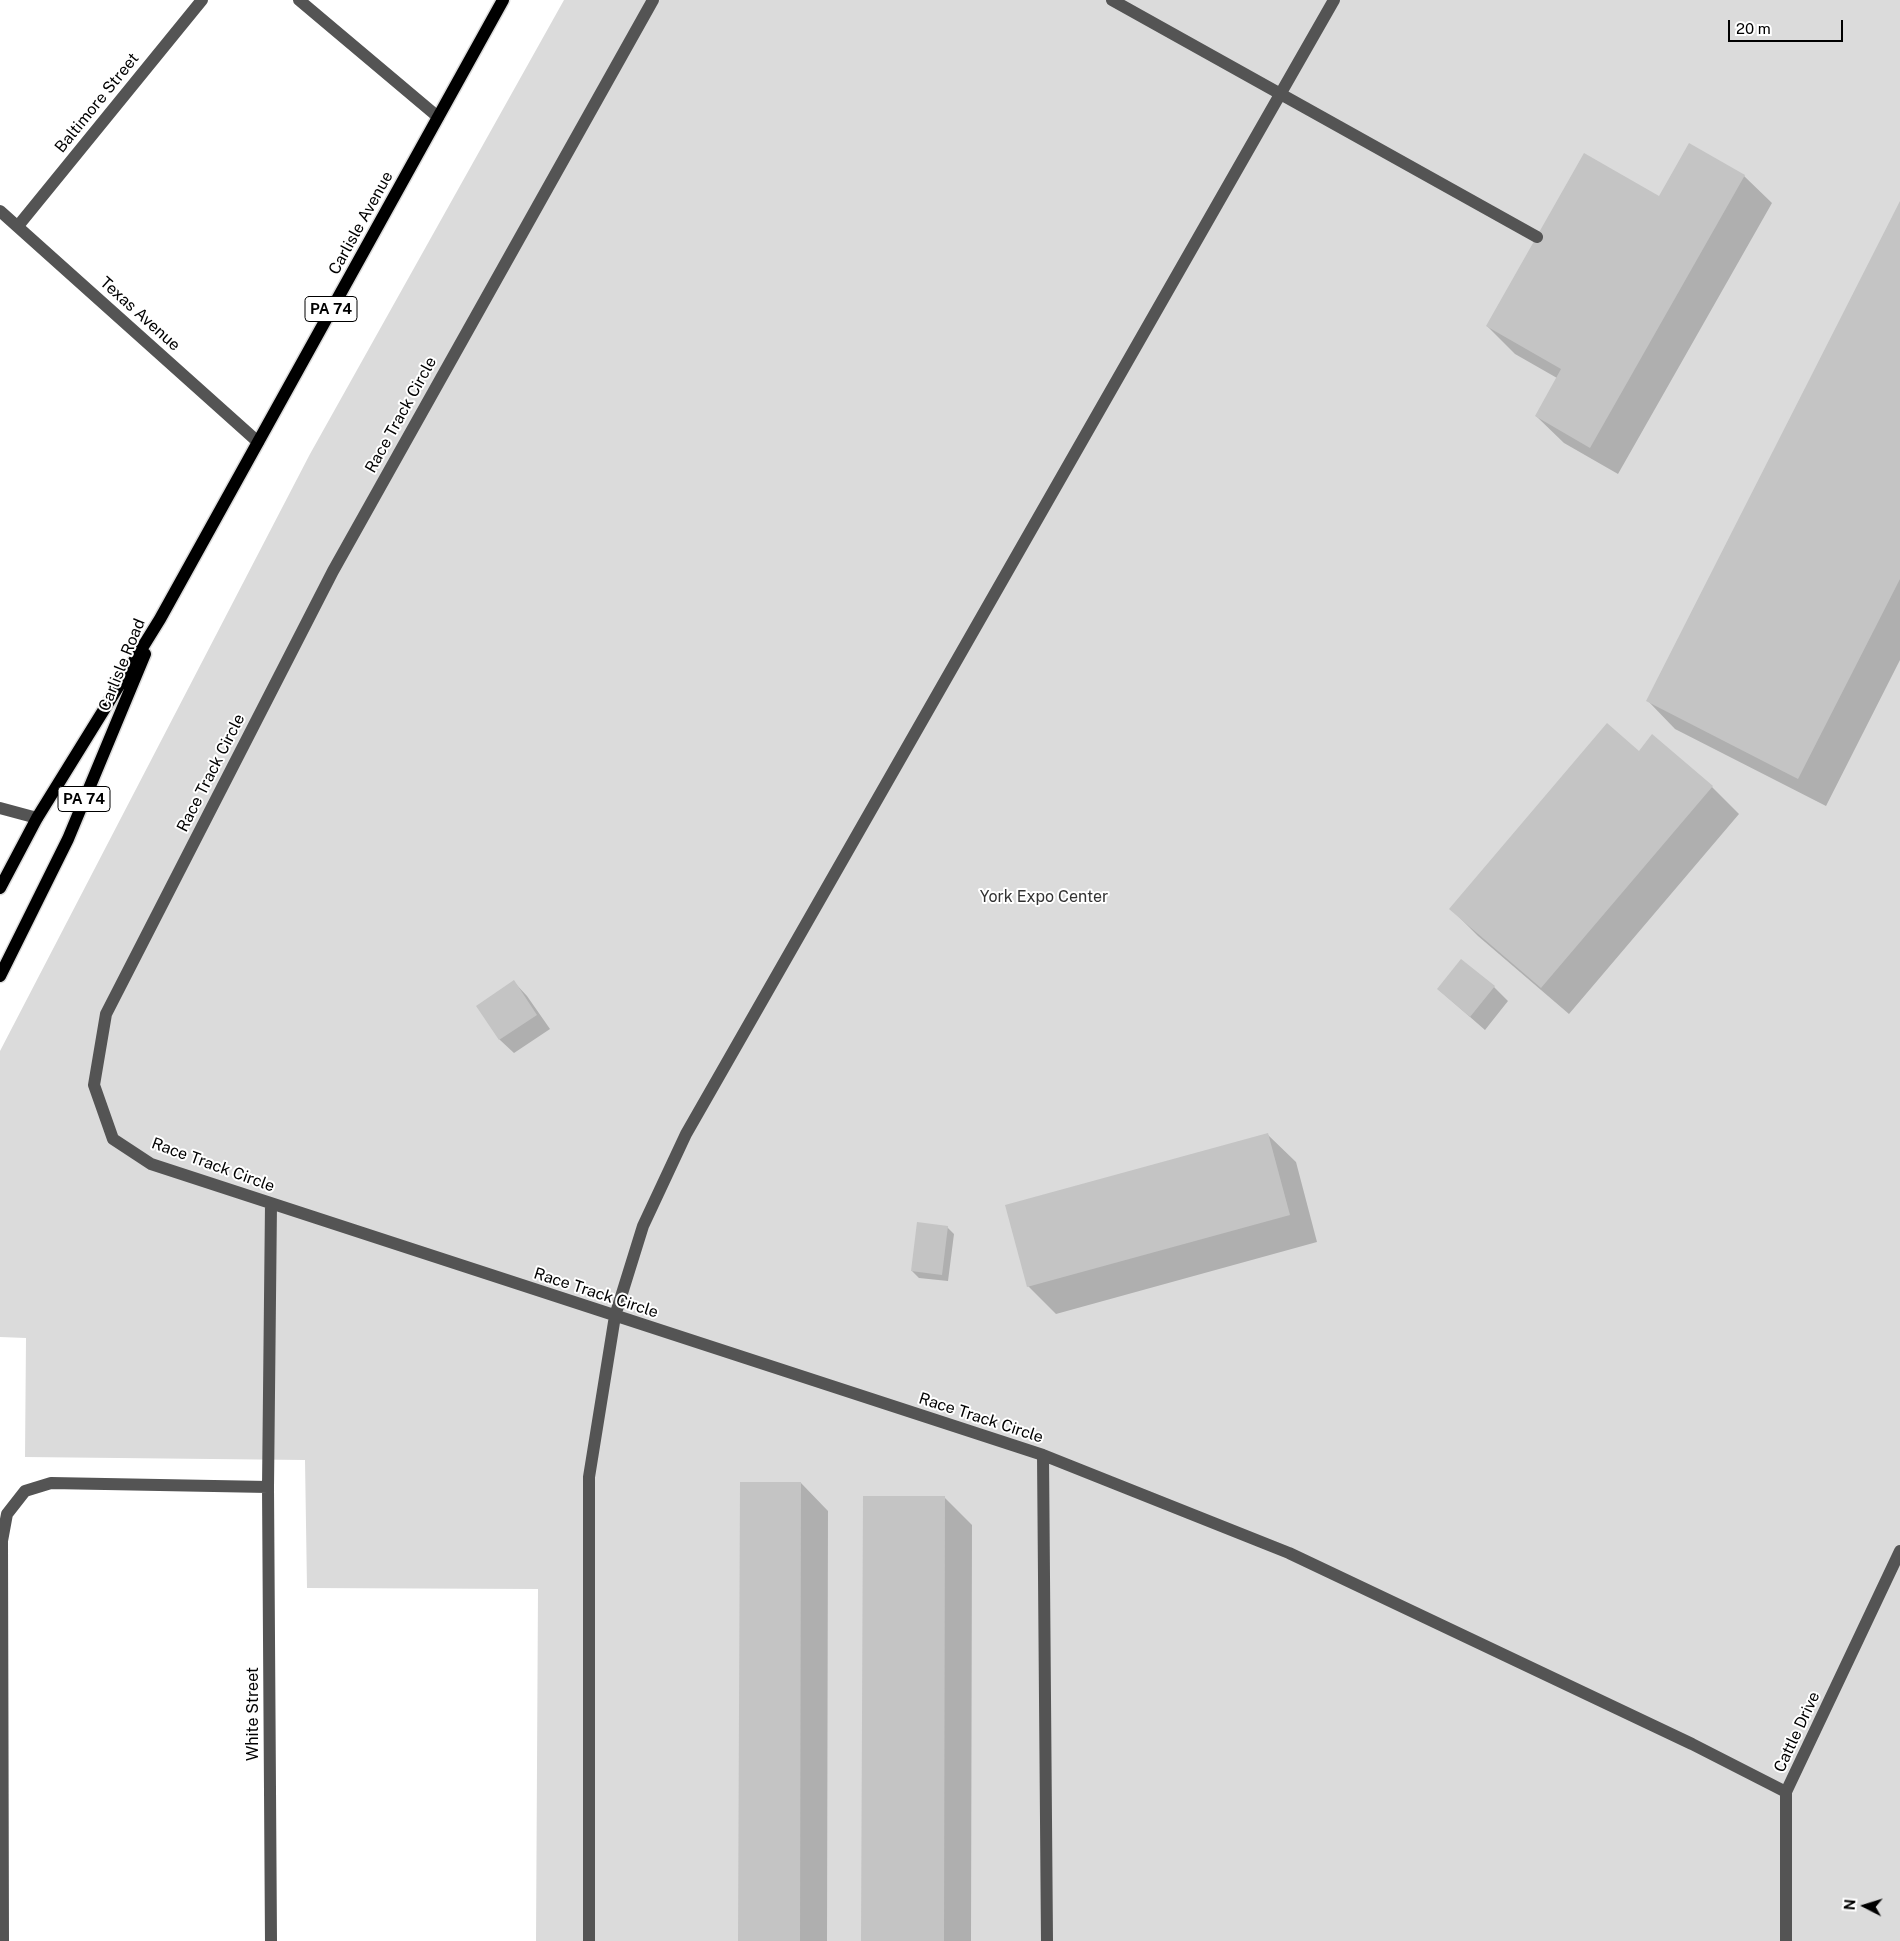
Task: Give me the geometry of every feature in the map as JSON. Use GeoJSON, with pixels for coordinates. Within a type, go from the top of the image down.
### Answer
{"type":"FeatureCollection","features":[{"type":"Feature","properties":{"kind":"main road","name":"Carlisle Avenue"},"geometry":{"type":"LineString","coordinates":[[160,619],[503,0]]}},
{"type":"Feature","properties":{"kind":"main road","name":"Carlisle Road"},"geometry":{"type":"LineString","coordinates":[[0,888],[37,818],[160,619]]}},
{"type":"Feature","properties":{"kind":"main road","name":"Carlisle Road"},"geometry":{"type":"LineString","coordinates":[[0,976],[68,839],[160,619]]}},
{"type":"Feature","properties":{"kind":"street","name":"Baltimore Street"},"geometry":{"type":"LineString","coordinates":[[18,226],[202,0]]}},
{"type":"Feature","properties":{"kind":"street"},"geometry":{"type":"LineString","coordinates":[[299,0],[438,117]]}},
{"type":"Feature","properties":{"kind":"street","name":"Race Track Circle"},"geometry":{"type":"LineString","coordinates":[[653,0],[332,571],[106,1014],[94,1085],[114,1139],[151,1164],[1043,1455],[1289,1553],[1684,1740],[1786,1792]]}},
{"type":"Feature","properties":{"kind":"street"},"geometry":{"type":"LineString","coordinates":[[1112,0],[1537,237]]}},
{"type":"Feature","properties":{"kind":"street"},"geometry":{"type":"LineString","coordinates":[[589,1941],[589,1477],[615,1316],[644,1226],[686,1134],[1334,0]]}},
{"type":"Feature","properties":{"kind":"street","name":"Texas Avenue"},"geometry":{"type":"LineString","coordinates":[[0,211],[258,442]]}},
{"type":"Feature","properties":{"kind":"street"},"geometry":{"type":"LineString","coordinates":[[0,808],[37,818]]}},
{"type":"Feature","properties":{"kind":"street","name":"White Street"},"geometry":{"type":"LineString","coordinates":[[271,1204],[268,1487],[271,1941]]}},
{"type":"Feature","properties":{"kind":"street"},"geometry":{"type":"LineString","coordinates":[[1043,1455],[1047,1941]]}},
{"type":"Feature","properties":{"kind":"street"},"geometry":{"type":"LineString","coordinates":[[3,1941],[2,1541],[7,1514],[25,1491],[51,1483],[268,1487]]}},
{"type":"Feature","properties":{"kind":"street","name":"Cattle Drive"},"geometry":{"type":"LineString","coordinates":[[1786,1941],[1786,1792],[1900,1551]]}},
{"type":"Feature","properties":{"kind":"green space","name":"York Expo Center"},"geometry":{"type":"Polygon","coordinates":[[[564,0],[1900,0],[1900,1941],[536,1941],[538,1589],[307,1588],[305,1460],[25,1457],[26,1338],[0,1337],[0,1051],[310,454],[564,0]]]}},
{"type":"Feature","properties":{"kind":"building"},"geometry":{"type":"Polygon","coordinates":[[[1689,143],[1745,175],[1590,448],[1535,416],[1561,369],[1486,326],[1584,153],[1659,196],[1689,143]]]}},
{"type":"Feature","properties":{"kind":"building"},"geometry":{"type":"Polygon","coordinates":[[[1900,201],[1900,579],[1798,779],[1646,701],[1900,201]]]}},
{"type":"Feature","properties":{"kind":"building"},"geometry":{"type":"Polygon","coordinates":[[[1607,723],[1639,751],[1652,734],[1713,786],[1541,988],[1449,909],[1607,723]]]}},
{"type":"Feature","properties":{"kind":"building"},"geometry":{"type":"Polygon","coordinates":[[[1461,959],[1495,986],[1470,1017],[1437,989],[1461,959]]]}},
{"type":"Feature","properties":{"kind":"building"},"geometry":{"type":"Polygon","coordinates":[[[514,980],[537,1015],[499,1040],[476,1006],[514,980]]]}},
{"type":"Feature","properties":{"kind":"building"},"geometry":{"type":"Polygon","coordinates":[[[1268,1133],[1290,1215],[1027,1287],[1005,1205],[1268,1133]]]}},
{"type":"Feature","properties":{"kind":"building"},"geometry":{"type":"Polygon","coordinates":[[[917,1222],[948,1226],[942,1275],[911,1271],[917,1222]]]}},
{"type":"Feature","properties":{"kind":"building"},"geometry":{"type":"Polygon","coordinates":[[[740,1482],[801,1482],[800,1941],[738,1941],[740,1482]]]}},
{"type":"Feature","properties":{"kind":"building"},"geometry":{"type":"Polygon","coordinates":[[[863,1496],[945,1496],[944,1941],[861,1941],[863,1496]]]}}]}
